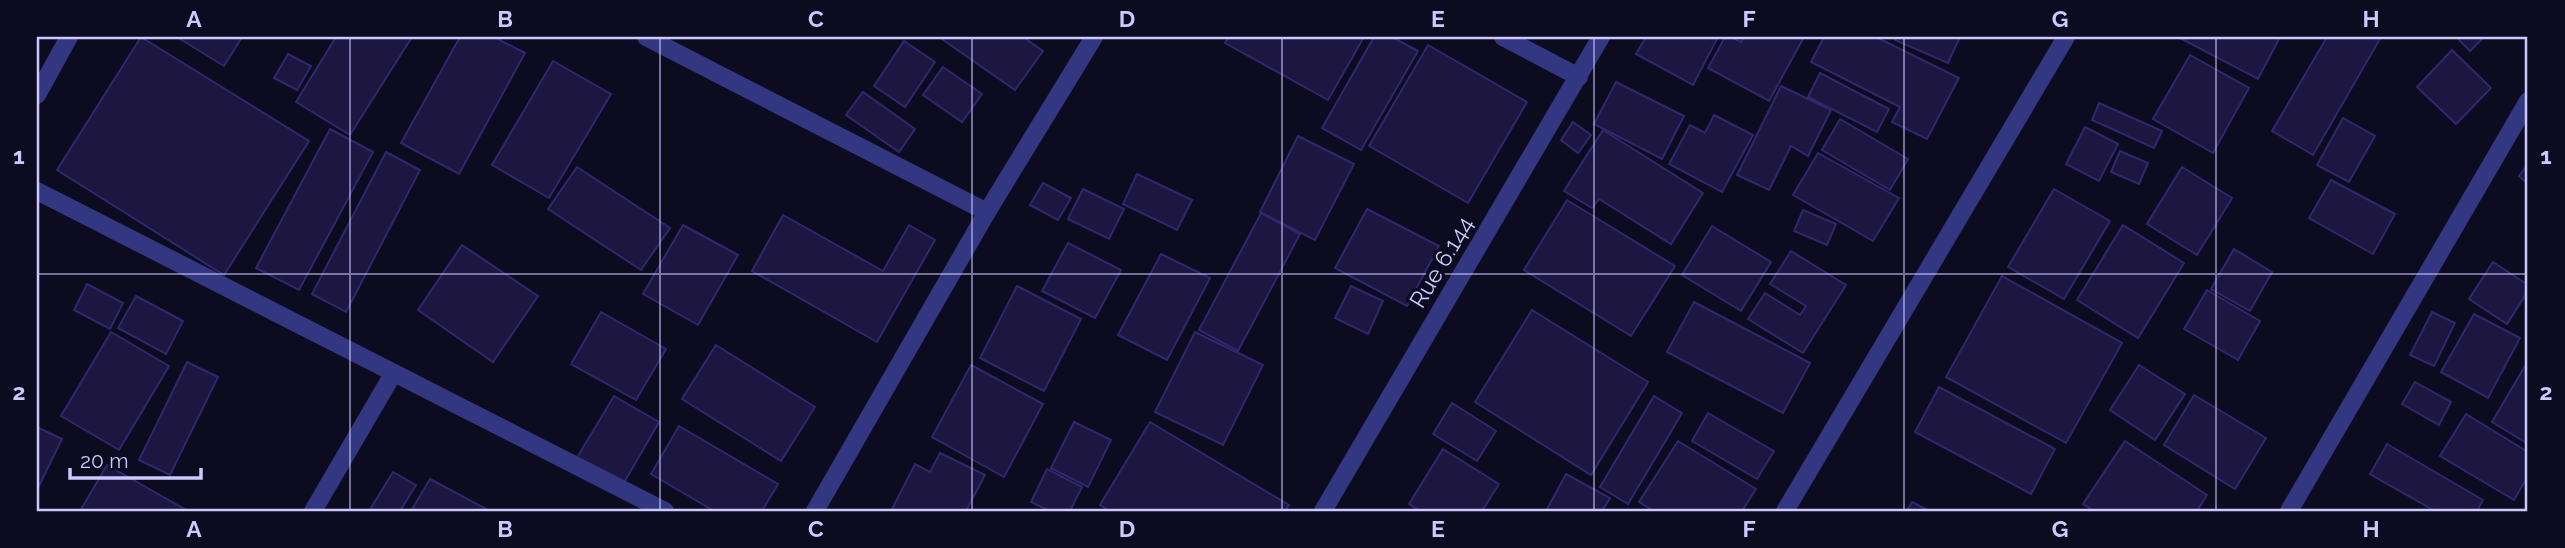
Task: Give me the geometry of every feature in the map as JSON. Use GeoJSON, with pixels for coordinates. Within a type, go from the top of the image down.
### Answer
{"type":"FeatureCollection","features":[{"type":"Feature","properties":{"kind":"street"},"geometry":{"type":"LineString","coordinates":[[37,95],[69,37]]}},
{"type":"Feature","properties":{"kind":"street"},"geometry":{"type":"LineString","coordinates":[[646,37],[987,212]]}},
{"type":"Feature","properties":{"kind":"street"},"geometry":{"type":"LineString","coordinates":[[816,511],[987,212],[1094,37]]}},
{"type":"Feature","properties":{"kind":"street"},"geometry":{"type":"LineString","coordinates":[[1503,37],[1579,77]]}},
{"type":"Feature","properties":{"kind":"street","name":"Rue 6.144"},"geometry":{"type":"LineString","coordinates":[[1323,511],[1601,37]]}},
{"type":"Feature","properties":{"kind":"street"},"geometry":{"type":"LineString","coordinates":[[1785,511],[2066,37]]}},
{"type":"Feature","properties":{"kind":"street"},"geometry":{"type":"LineString","coordinates":[[2289,511],[2528,101]]}},
{"type":"Feature","properties":{"kind":"street"},"geometry":{"type":"LineString","coordinates":[[37,191],[665,511]]}},
{"type":"Feature","properties":{"kind":"street"},"geometry":{"type":"LineString","coordinates":[[313,511],[393,374]]}},
{"type":"Feature","properties":{"kind":"building"},"geometry":{"type":"Polygon","coordinates":[[[141,37],[309,141],[224,275],[57,170],[141,37]]]}},
{"type":"Feature","properties":{"kind":"building"},"geometry":{"type":"Polygon","coordinates":[[[177,37],[242,37],[224,66],[177,37]]]}},
{"type":"Feature","properties":{"kind":"building"},"geometry":{"type":"Polygon","coordinates":[[[336,37],[412,37],[350,135],[296,102],[336,37]]]}},
{"type":"Feature","properties":{"kind":"building"},"geometry":{"type":"Polygon","coordinates":[[[460,37],[494,37],[525,53],[459,174],[401,143],[460,37]]]}},
{"type":"Feature","properties":{"kind":"building"},"geometry":{"type":"Polygon","coordinates":[[[939,37],[1023,37],[1043,51],[1015,90],[939,37]]]}},
{"type":"Feature","properties":{"kind":"building"},"geometry":{"type":"Polygon","coordinates":[[[1229,37],[1364,37],[1328,100],[1225,43],[1229,37]]]}},
{"type":"Feature","properties":{"kind":"building"},"geometry":{"type":"Polygon","coordinates":[[[1374,37],[1392,37],[1418,51],[1361,150],[1322,128],[1374,37]]]}},
{"type":"Feature","properties":{"kind":"building"},"geometry":{"type":"Polygon","coordinates":[[[1646,37],[1718,37],[1693,85],[1636,54],[1646,37]]]}},
{"type":"Feature","properties":{"kind":"building"},"geometry":{"type":"Polygon","coordinates":[[[1725,37],[1741,42],[1744,37],[1804,37],[1769,101],[1708,68],[1725,37]]]}},
{"type":"Feature","properties":{"kind":"building"},"geometry":{"type":"Polygon","coordinates":[[[1824,37],[1876,37],[1959,78],[1927,139],[1892,122],[1900,107],[1811,62],[1824,37]]]}},
{"type":"Feature","properties":{"kind":"building"},"geometry":{"type":"Polygon","coordinates":[[[1896,37],[1960,37],[1948,63],[1895,40],[1896,37]]]}},
{"type":"Feature","properties":{"kind":"building"},"geometry":{"type":"Polygon","coordinates":[[[2178,37],[2280,37],[2258,79],[2178,37]]]}},
{"type":"Feature","properties":{"kind":"building"},"geometry":{"type":"Polygon","coordinates":[[[2327,37],[2381,37],[2313,155],[2272,131],[2327,37]]]}},
{"type":"Feature","properties":{"kind":"building"},"geometry":{"type":"Polygon","coordinates":[[[2456,37],[2484,37],[2470,51],[2456,37]]]}},
{"type":"Feature","properties":{"kind":"building"},"geometry":{"type":"Polygon","coordinates":[[[904,41],[935,62],[905,107],[874,86],[904,41]]]}},
{"type":"Feature","properties":{"kind":"building"},"geometry":{"type":"Polygon","coordinates":[[[1428,45],[1527,102],[1468,203],[1369,146],[1428,45]]]}},
{"type":"Feature","properties":{"kind":"building"},"geometry":{"type":"Polygon","coordinates":[[[2452,50],[2491,88],[2456,124],[2417,87],[2452,50]]]}},
{"type":"Feature","properties":{"kind":"building"},"geometry":{"type":"Polygon","coordinates":[[[288,54],[311,66],[297,90],[274,78],[288,54]]]}},
{"type":"Feature","properties":{"kind":"building"},"geometry":{"type":"Polygon","coordinates":[[[2190,55],[2249,88],[2213,153],[2153,119],[2190,55]]]}},
{"type":"Feature","properties":{"kind":"building"},"geometry":{"type":"Polygon","coordinates":[[[553,61],[611,94],[549,198],[492,165],[553,61]]]}},
{"type":"Feature","properties":{"kind":"building"},"geometry":{"type":"Polygon","coordinates":[[[943,67],[982,94],[962,122],[923,95],[943,67]]]}},
{"type":"Feature","properties":{"kind":"building"},"geometry":{"type":"Polygon","coordinates":[[[1820,73],[1889,109],[1877,132],[1808,97],[1820,73]]]}},
{"type":"Feature","properties":{"kind":"building"},"geometry":{"type":"Polygon","coordinates":[[[1616,82],[1684,116],[1662,159],[1594,124],[1616,82]]]}},
{"type":"Feature","properties":{"kind":"building"},"geometry":{"type":"Polygon","coordinates":[[[1781,86],[1831,110],[1808,156],[1791,146],[1769,190],[1737,175],[1781,86]]]}},
{"type":"Feature","properties":{"kind":"building"},"geometry":{"type":"Polygon","coordinates":[[[863,92],[915,129],[899,152],[846,115],[863,92]]]}},
{"type":"Feature","properties":{"kind":"building"},"geometry":{"type":"Polygon","coordinates":[[[2099,103],[2162,131],[2154,148],[2092,120],[2099,103]]]}},
{"type":"Feature","properties":{"kind":"building"},"geometry":{"type":"Polygon","coordinates":[[[1714,115],[1753,135],[1722,192],[1669,164],[1690,125],[1705,133],[1714,115]]]}},
{"type":"Feature","properties":{"kind":"building"},"geometry":{"type":"Polygon","coordinates":[[[2343,118],[2375,136],[2349,182],[2317,165],[2343,118]]]}},
{"type":"Feature","properties":{"kind":"building"},"geometry":{"type":"Polygon","coordinates":[[[1840,119],[1908,159],[1890,190],[1822,150],[1840,119]]]}},
{"type":"Feature","properties":{"kind":"building"},"geometry":{"type":"Polygon","coordinates":[[[1573,122],[1591,135],[1578,153],[1561,140],[1573,122]]]}},
{"type":"Feature","properties":{"kind":"building"},"geometry":{"type":"Polygon","coordinates":[[[2085,127],[2118,144],[2099,181],[2066,164],[2085,127]]]}},
{"type":"Feature","properties":{"kind":"building"},"geometry":{"type":"Polygon","coordinates":[[[330,129],[373,152],[299,290],[256,268],[330,129]]]}},
{"type":"Feature","properties":{"kind":"building"},"geometry":{"type":"Polygon","coordinates":[[[1603,130],[1703,193],[1671,244],[1599,199],[1592,208],[1564,191],[1603,130]]]}},
{"type":"Feature","properties":{"kind":"building"},"geometry":{"type":"Polygon","coordinates":[[[1298,136],[1354,164],[1315,240],[1260,212],[1298,136]]]}},
{"type":"Feature","properties":{"kind":"building"},"geometry":{"type":"Polygon","coordinates":[[[2120,151],[2148,163],[2139,184],[2111,172],[2120,151]]]}},
{"type":"Feature","properties":{"kind":"building"},"geometry":{"type":"Polygon","coordinates":[[[386,152],[420,170],[346,312],[312,294],[386,152]]]}},
{"type":"Feature","properties":{"kind":"building"},"geometry":{"type":"Polygon","coordinates":[[[1818,153],[1899,198],[1873,241],[1793,195],[1818,153]]]}},
{"type":"Feature","properties":{"kind":"building"},"geometry":{"type":"Polygon","coordinates":[[[2528,164],[2528,184],[2519,176],[2528,164]]]}},
{"type":"Feature","properties":{"kind":"building"},"geometry":{"type":"Polygon","coordinates":[[[577,167],[670,228],[641,270],[548,209],[577,167]]]}},
{"type":"Feature","properties":{"kind":"building"},"geometry":{"type":"Polygon","coordinates":[[[2182,167],[2232,198],[2197,255],[2147,224],[2182,167]]]}},
{"type":"Feature","properties":{"kind":"building"},"geometry":{"type":"Polygon","coordinates":[[[1137,174],[1192,200],[1177,230],[1123,204],[1137,174]]]}},
{"type":"Feature","properties":{"kind":"building"},"geometry":{"type":"Polygon","coordinates":[[[2331,180],[2395,214],[2373,254],[2309,218],[2331,180]]]}},
{"type":"Feature","properties":{"kind":"building"},"geometry":{"type":"Polygon","coordinates":[[[1043,183],[1071,198],[1058,220],[1030,205],[1043,183]]]}},
{"type":"Feature","properties":{"kind":"building"},"geometry":{"type":"Polygon","coordinates":[[[1083,189],[1124,209],[1109,239],[1068,219],[1083,189]]]}},
{"type":"Feature","properties":{"kind":"building"},"geometry":{"type":"Polygon","coordinates":[[[2054,189],[2110,221],[2064,299],[2008,267],[2054,189]]]}},
{"type":"Feature","properties":{"kind":"building"},"geometry":{"type":"Polygon","coordinates":[[[1567,200],[1675,266],[1631,336],[1524,270],[1567,200]]]}},
{"type":"Feature","properties":{"kind":"building"},"geometry":{"type":"Polygon","coordinates":[[[1367,209],[1439,246],[1407,306],[1335,268],[1367,209]]]}},
{"type":"Feature","properties":{"kind":"building"},"geometry":{"type":"Polygon","coordinates":[[[1803,210],[1836,224],[1827,245],[1794,231],[1803,210]]]}},
{"type":"Feature","properties":{"kind":"building"},"geometry":{"type":"Polygon","coordinates":[[[1261,213],[1300,234],[1238,351],[1199,330],[1261,213]]]}},
{"type":"Feature","properties":{"kind":"building"},"geometry":{"type":"Polygon","coordinates":[[[783,215],[883,271],[909,225],[935,240],[877,342],[752,271],[783,215]]]}},
{"type":"Feature","properties":{"kind":"building"},"geometry":{"type":"Polygon","coordinates":[[[683,225],[738,255],[698,325],[643,294],[683,225]]]}},
{"type":"Feature","properties":{"kind":"building"},"geometry":{"type":"Polygon","coordinates":[[[2123,225],[2184,263],[2138,338],[2077,300],[2123,225]]]}},
{"type":"Feature","properties":{"kind":"building"},"geometry":{"type":"Polygon","coordinates":[[[1712,226],[1771,262],[1741,311],[1682,275],[1712,226]]]}},
{"type":"Feature","properties":{"kind":"building"},"geometry":{"type":"Polygon","coordinates":[[[1068,243],[1121,270],[1095,318],[1042,291],[1068,243]]]}},
{"type":"Feature","properties":{"kind":"building"},"geometry":{"type":"Polygon","coordinates":[[[462,245],[538,296],[493,362],[418,310],[462,245]]]}},
{"type":"Feature","properties":{"kind":"building"},"geometry":{"type":"Polygon","coordinates":[[[2234,249],[2272,272],[2250,311],[2211,289],[2234,249]]]}},
{"type":"Feature","properties":{"kind":"building"},"geometry":{"type":"Polygon","coordinates":[[[1791,251],[1846,285],[1803,353],[1748,319],[1765,293],[1800,315],[1806,306],[1770,284],[1791,251]]]}},
{"type":"Feature","properties":{"kind":"building"},"geometry":{"type":"Polygon","coordinates":[[[1161,254],[1210,278],[1167,360],[1118,335],[1161,254]]]}},
{"type":"Feature","properties":{"kind":"building"},"geometry":{"type":"Polygon","coordinates":[[[2493,262],[2528,285],[2528,291],[2507,324],[2469,299],[2493,262]]]}},
{"type":"Feature","properties":{"kind":"building"},"geometry":{"type":"Polygon","coordinates":[[[2002,276],[2122,343],[2066,443],[1946,377],[2002,276]]]}},
{"type":"Feature","properties":{"kind":"building"},"geometry":{"type":"Polygon","coordinates":[[[87,284],[123,303],[110,329],[74,310],[87,284]]]}},
{"type":"Feature","properties":{"kind":"building"},"geometry":{"type":"Polygon","coordinates":[[[1017,286],[1081,319],[1044,391],[980,358],[1017,286]]]}},
{"type":"Feature","properties":{"kind":"building"},"geometry":{"type":"Polygon","coordinates":[[[1351,286],[1383,301],[1368,334],[1335,318],[1351,286]]]}},
{"type":"Feature","properties":{"kind":"building"},"geometry":{"type":"Polygon","coordinates":[[[2207,290],[2260,321],[2238,360],[2184,329],[2207,290]]]}},
{"type":"Feature","properties":{"kind":"building"},"geometry":{"type":"Polygon","coordinates":[[[136,296],[183,321],[166,354],[118,328],[136,296]]]}},
{"type":"Feature","properties":{"kind":"building"},"geometry":{"type":"Polygon","coordinates":[[[1694,302],[1810,363],[1783,413],[1667,352],[1694,302]]]}},
{"type":"Feature","properties":{"kind":"building"},"geometry":{"type":"Polygon","coordinates":[[[1532,310],[1648,382],[1591,475],[1475,402],[1532,310]]]}},
{"type":"Feature","properties":{"kind":"building"},"geometry":{"type":"Polygon","coordinates":[[[601,312],[666,349],[636,400],[571,364],[601,312]]]}},
{"type":"Feature","properties":{"kind":"building"},"geometry":{"type":"Polygon","coordinates":[[[2432,312],[2455,323],[2434,366],[2410,355],[2432,312]]]}},
{"type":"Feature","properties":{"kind":"building"},"geometry":{"type":"Polygon","coordinates":[[[2474,314],[2520,338],[2488,398],[2441,372],[2474,314]]]}},
{"type":"Feature","properties":{"kind":"building"},"geometry":{"type":"Polygon","coordinates":[[[111,332],[169,366],[119,450],[61,416],[111,332]]]}},
{"type":"Feature","properties":{"kind":"building"},"geometry":{"type":"Polygon","coordinates":[[[1195,332],[1263,365],[1223,445],[1155,412],[1195,332]]]}},
{"type":"Feature","properties":{"kind":"building"},"geometry":{"type":"Polygon","coordinates":[[[716,345],[815,407],[781,461],[682,399],[716,345]]]}},
{"type":"Feature","properties":{"kind":"building"},"geometry":{"type":"Polygon","coordinates":[[[2528,361],[2528,444],[2492,422],[2528,361]]]}},
{"type":"Feature","properties":{"kind":"building"},"geometry":{"type":"Polygon","coordinates":[[[187,362],[218,377],[170,475],[139,460],[187,362]]]}},
{"type":"Feature","properties":{"kind":"building"},"geometry":{"type":"Polygon","coordinates":[[[971,365],[1043,404],[1004,477],[932,437],[971,365]]]}},
{"type":"Feature","properties":{"kind":"building"},"geometry":{"type":"Polygon","coordinates":[[[2139,365],[2185,394],[2155,440],[2110,410],[2139,365]]]}},
{"type":"Feature","properties":{"kind":"building"},"geometry":{"type":"Polygon","coordinates":[[[2415,382],[2451,402],[2439,425],[2402,404],[2415,382]]]}},
{"type":"Feature","properties":{"kind":"building"},"geometry":{"type":"Polygon","coordinates":[[[1939,387],[2055,449],[2031,494],[1915,432],[1939,387]]]}},
{"type":"Feature","properties":{"kind":"building"},"geometry":{"type":"Polygon","coordinates":[[[2194,395],[2266,438],[2235,489],[2164,445],[2194,395]]]}},
{"type":"Feature","properties":{"kind":"building"},"geometry":{"type":"Polygon","coordinates":[[[614,396],[659,422],[621,488],[575,461],[614,396]]]}},
{"type":"Feature","properties":{"kind":"building"},"geometry":{"type":"Polygon","coordinates":[[[1654,396],[1682,413],[1628,504],[1600,487],[1654,396]]]}},
{"type":"Feature","properties":{"kind":"building"},"geometry":{"type":"Polygon","coordinates":[[[1452,403],[1496,431],[1477,461],[1433,434],[1452,403]]]}},
{"type":"Feature","properties":{"kind":"building"},"geometry":{"type":"Polygon","coordinates":[[[1708,413],[1774,451],[1757,479],[1692,441],[1708,413]]]}},
{"type":"Feature","properties":{"kind":"building"},"geometry":{"type":"Polygon","coordinates":[[[2466,414],[2528,452],[2528,476],[2514,500],[2440,456],[2466,414]]]}},
{"type":"Feature","properties":{"kind":"building"},"geometry":{"type":"Polygon","coordinates":[[[1074,422],[1111,440],[1088,487],[1051,468],[1074,422]]]}},
{"type":"Feature","properties":{"kind":"building"},"geometry":{"type":"Polygon","coordinates":[[[1150,422],[1289,505],[1285,511],[1110,511],[1100,505],[1150,422]]]}},
{"type":"Feature","properties":{"kind":"building"},"geometry":{"type":"Polygon","coordinates":[[[679,426],[778,484],[762,511],[714,511],[651,474],[679,426]]]}},
{"type":"Feature","properties":{"kind":"building"},"geometry":{"type":"Polygon","coordinates":[[[37,427],[62,439],[37,490],[37,427]]]}},
{"type":"Feature","properties":{"kind":"building"},"geometry":{"type":"Polygon","coordinates":[[[1678,441],[1756,489],[1742,511],[1654,511],[1639,502],[1678,441]]]}},
{"type":"Feature","properties":{"kind":"building"},"geometry":{"type":"Polygon","coordinates":[[[2125,441],[2207,495],[2197,511],[2094,511],[2083,504],[2125,441]]]}},
{"type":"Feature","properties":{"kind":"building"},"geometry":{"type":"Polygon","coordinates":[[[2387,444],[2483,500],[2477,511],[2435,511],[2370,474],[2387,444]]]}},
{"type":"Feature","properties":{"kind":"building"},"geometry":{"type":"Polygon","coordinates":[[[1443,449],[1499,484],[1482,511],[1420,511],[1409,504],[1443,449]]]}},
{"type":"Feature","properties":{"kind":"building"},"geometry":{"type":"Polygon","coordinates":[[[940,453],[985,475],[966,511],[891,511],[915,464],[930,472],[940,453]]]}},
{"type":"Feature","properties":{"kind":"building"},"geometry":{"type":"Polygon","coordinates":[[[107,465],[188,511],[80,511],[107,465]]]}},
{"type":"Feature","properties":{"kind":"building"},"geometry":{"type":"Polygon","coordinates":[[[1047,469],[1082,487],[1070,511],[1050,511],[1031,502],[1047,469]]]}},
{"type":"Feature","properties":{"kind":"building"},"geometry":{"type":"Polygon","coordinates":[[[393,472],[416,485],[400,511],[369,511],[393,472]]]}},
{"type":"Feature","properties":{"kind":"building"},"geometry":{"type":"Polygon","coordinates":[[[1566,474],[1610,498],[1602,511],[1546,511],[1566,474]]]}},
{"type":"Feature","properties":{"kind":"building"},"geometry":{"type":"Polygon","coordinates":[[[430,479],[490,511],[411,511],[430,479]]]}},
{"type":"Feature","properties":{"kind":"building"},"geometry":{"type":"Polygon","coordinates":[[[1912,502],[1930,511],[1907,511],[1912,502]]]}}]}
